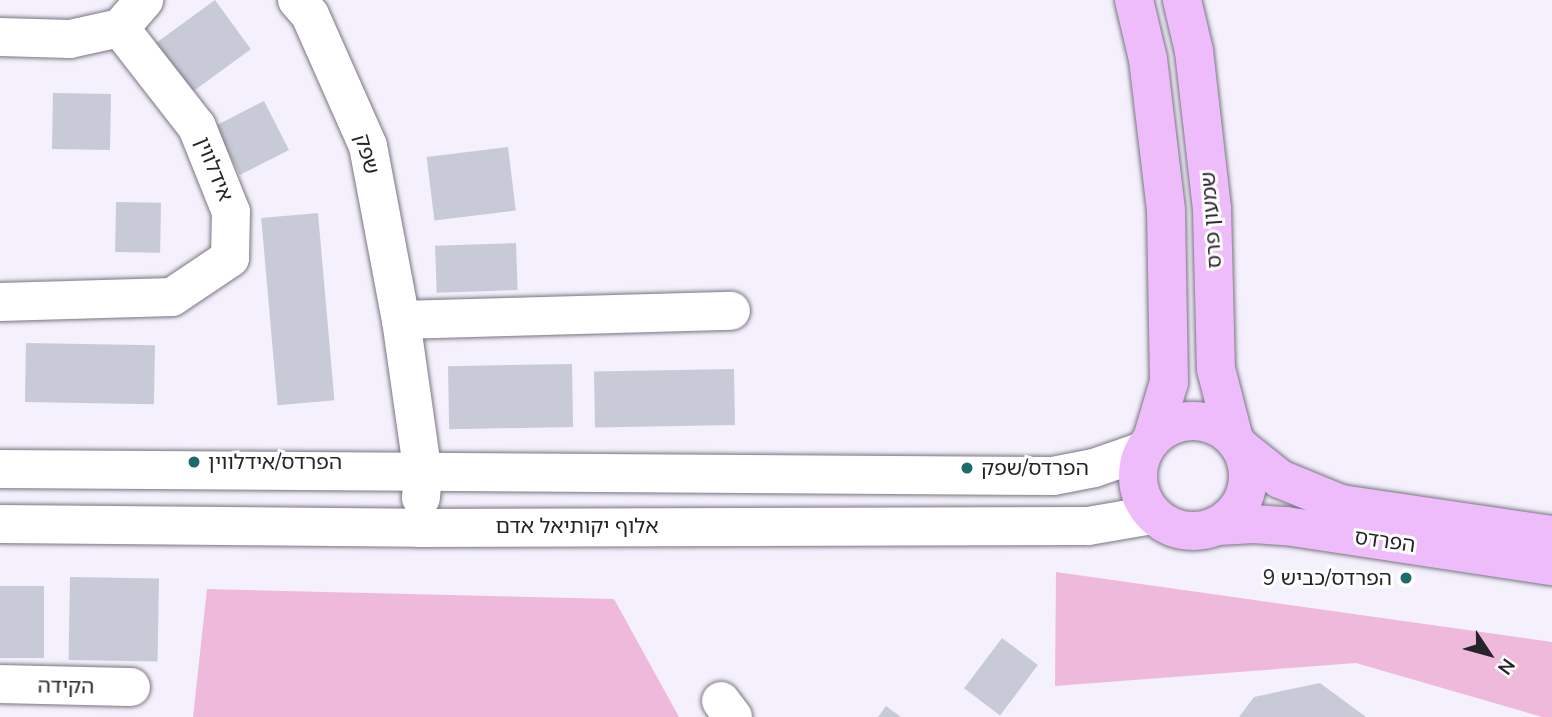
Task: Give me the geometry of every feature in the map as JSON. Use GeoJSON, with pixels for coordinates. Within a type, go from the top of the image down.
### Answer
{"type":"FeatureCollection","features":[{"type":"Feature","properties":{"kind":"main road"},"geometry":{"type":"LineString","coordinates":[[1134,0],[1148,59],[1167,223],[1169,382],[1138,467],[1137,485],[1152,515],[1167,526],[1183,531],[1201,531],[1218,526],[1233,515],[1243,500],[1248,482],[1247,464],[1237,443],[1208,423],[1192,420],[1177,423],[1147,445]]}},
{"type":"Feature","properties":{"kind":"main road","name":"שמעון פרס"},"geometry":{"type":"LineString","coordinates":[[1182,0],[1194,51],[1212,208],[1216,369],[1237,443]]}},
{"type":"Feature","properties":{"kind":"main road","name":"הפרדס"},"geometry":{"type":"LineString","coordinates":[[1237,443],[1280,480],[1341,504],[1552,535]]}},
{"type":"Feature","properties":{"kind":"main road","name":"הפרדס"},"geometry":{"type":"LineString","coordinates":[[1218,526],[1286,526],[1552,566]]}},
{"type":"Feature","properties":{"kind":"street","name":"שפק"},"geometry":{"type":"LineString","coordinates":[[297,0],[310,15],[369,146],[401,320],[423,474],[419,528]]}},
{"type":"Feature","properties":{"kind":"street"},"geometry":{"type":"LineString","coordinates":[[0,37],[70,39],[132,14]]}},
{"type":"Feature","properties":{"kind":"street","name":"אידלווין"},"geometry":{"type":"LineString","coordinates":[[0,302],[172,297],[230,258],[231,212],[197,127],[132,14]]}},
{"type":"Feature","properties":{"kind":"street"},"geometry":{"type":"LineString","coordinates":[[401,320],[731,311]]}},
{"type":"Feature","properties":{"kind":"street"},"geometry":{"type":"LineString","coordinates":[[0,469],[423,474],[1053,476],[1094,468],[1147,445]]}},
{"type":"Feature","properties":{"kind":"street","name":"אלוף יקותיאל אדם"},"geometry":{"type":"LineString","coordinates":[[0,524],[419,528],[1088,526],[1152,515]]}},
{"type":"Feature","properties":{"kind":"street","name":"הקידה"},"geometry":{"type":"LineString","coordinates":[[0,684],[131,687]]}},
{"type":"Feature","properties":{"kind":"shaded area"},"geometry":{"type":"Polygon","coordinates":[[[1056,572],[1552,642],[1552,717],[1542,717],[1356,663],[1055,686],[1056,572]]]}},
{"type":"Feature","properties":{"kind":"shaded area"},"geometry":{"type":"Polygon","coordinates":[[[207,589],[614,599],[679,717],[193,717],[207,589]]]}},
{"type":"Feature","properties":{"kind":"building"},"geometry":{"type":"Polygon","coordinates":[[[215,0],[251,49],[192,92],[156,43],[215,0]]]}},
{"type":"Feature","properties":{"kind":"building"},"geometry":{"type":"Polygon","coordinates":[[[53,93],[111,94],[110,150],[52,149],[53,93]]]}},
{"type":"Feature","properties":{"kind":"building"},"geometry":{"type":"Polygon","coordinates":[[[264,101],[289,150],[240,175],[215,126],[264,101]]]}},
{"type":"Feature","properties":{"kind":"building"},"geometry":{"type":"Polygon","coordinates":[[[508,147],[516,211],[434,221],[427,157],[508,147]]]}},
{"type":"Feature","properties":{"kind":"building"},"geometry":{"type":"Polygon","coordinates":[[[116,202],[161,203],[160,253],[115,252],[116,202]]]}},
{"type":"Feature","properties":{"kind":"building"},"geometry":{"type":"Polygon","coordinates":[[[318,213],[334,400],[278,405],[261,218],[318,213]]]}},
{"type":"Feature","properties":{"kind":"building"},"geometry":{"type":"Polygon","coordinates":[[[516,243],[518,290],[437,293],[435,246],[516,243]]]}},
{"type":"Feature","properties":{"kind":"building"},"geometry":{"type":"Polygon","coordinates":[[[26,343],[155,345],[154,404],[25,402],[26,343]]]}},
{"type":"Feature","properties":{"kind":"building"},"geometry":{"type":"Polygon","coordinates":[[[572,364],[573,427],[449,429],[448,366],[572,364]]]}},
{"type":"Feature","properties":{"kind":"building"},"geometry":{"type":"Polygon","coordinates":[[[734,369],[735,425],[595,427],[594,371],[734,369]]]}},
{"type":"Feature","properties":{"kind":"building"},"geometry":{"type":"Polygon","coordinates":[[[70,577],[159,579],[158,662],[69,660],[70,577]]]}},
{"type":"Feature","properties":{"kind":"building"},"geometry":{"type":"Polygon","coordinates":[[[0,586],[44,586],[44,658],[0,658],[0,586]]]}},
{"type":"Feature","properties":{"kind":"building"},"geometry":{"type":"Polygon","coordinates":[[[1002,638],[1038,665],[1000,715],[964,688],[1002,638]]]}},
{"type":"Feature","properties":{"kind":"building"},"geometry":{"type":"Polygon","coordinates":[[[1320,683],[1366,717],[1239,717],[1254,697],[1320,683]]]}},
{"type":"Feature","properties":{"kind":"building"},"geometry":{"type":"Polygon","coordinates":[[[886,706],[901,717],[878,717],[886,706]]]}},
{"type":"Feature","properties":{"kind":"place","name":"הפרדס/אידלווין"},"geometry":{"type":"Point","coordinates":[194,462]}},
{"type":"Feature","properties":{"kind":"place","name":"הפרדס/שפק"},"geometry":{"type":"Point","coordinates":[967,468]}},
{"type":"Feature","properties":{"kind":"place","name":"הפרדס/כביש 9"},"geometry":{"type":"Point","coordinates":[1406,578]}}]}
